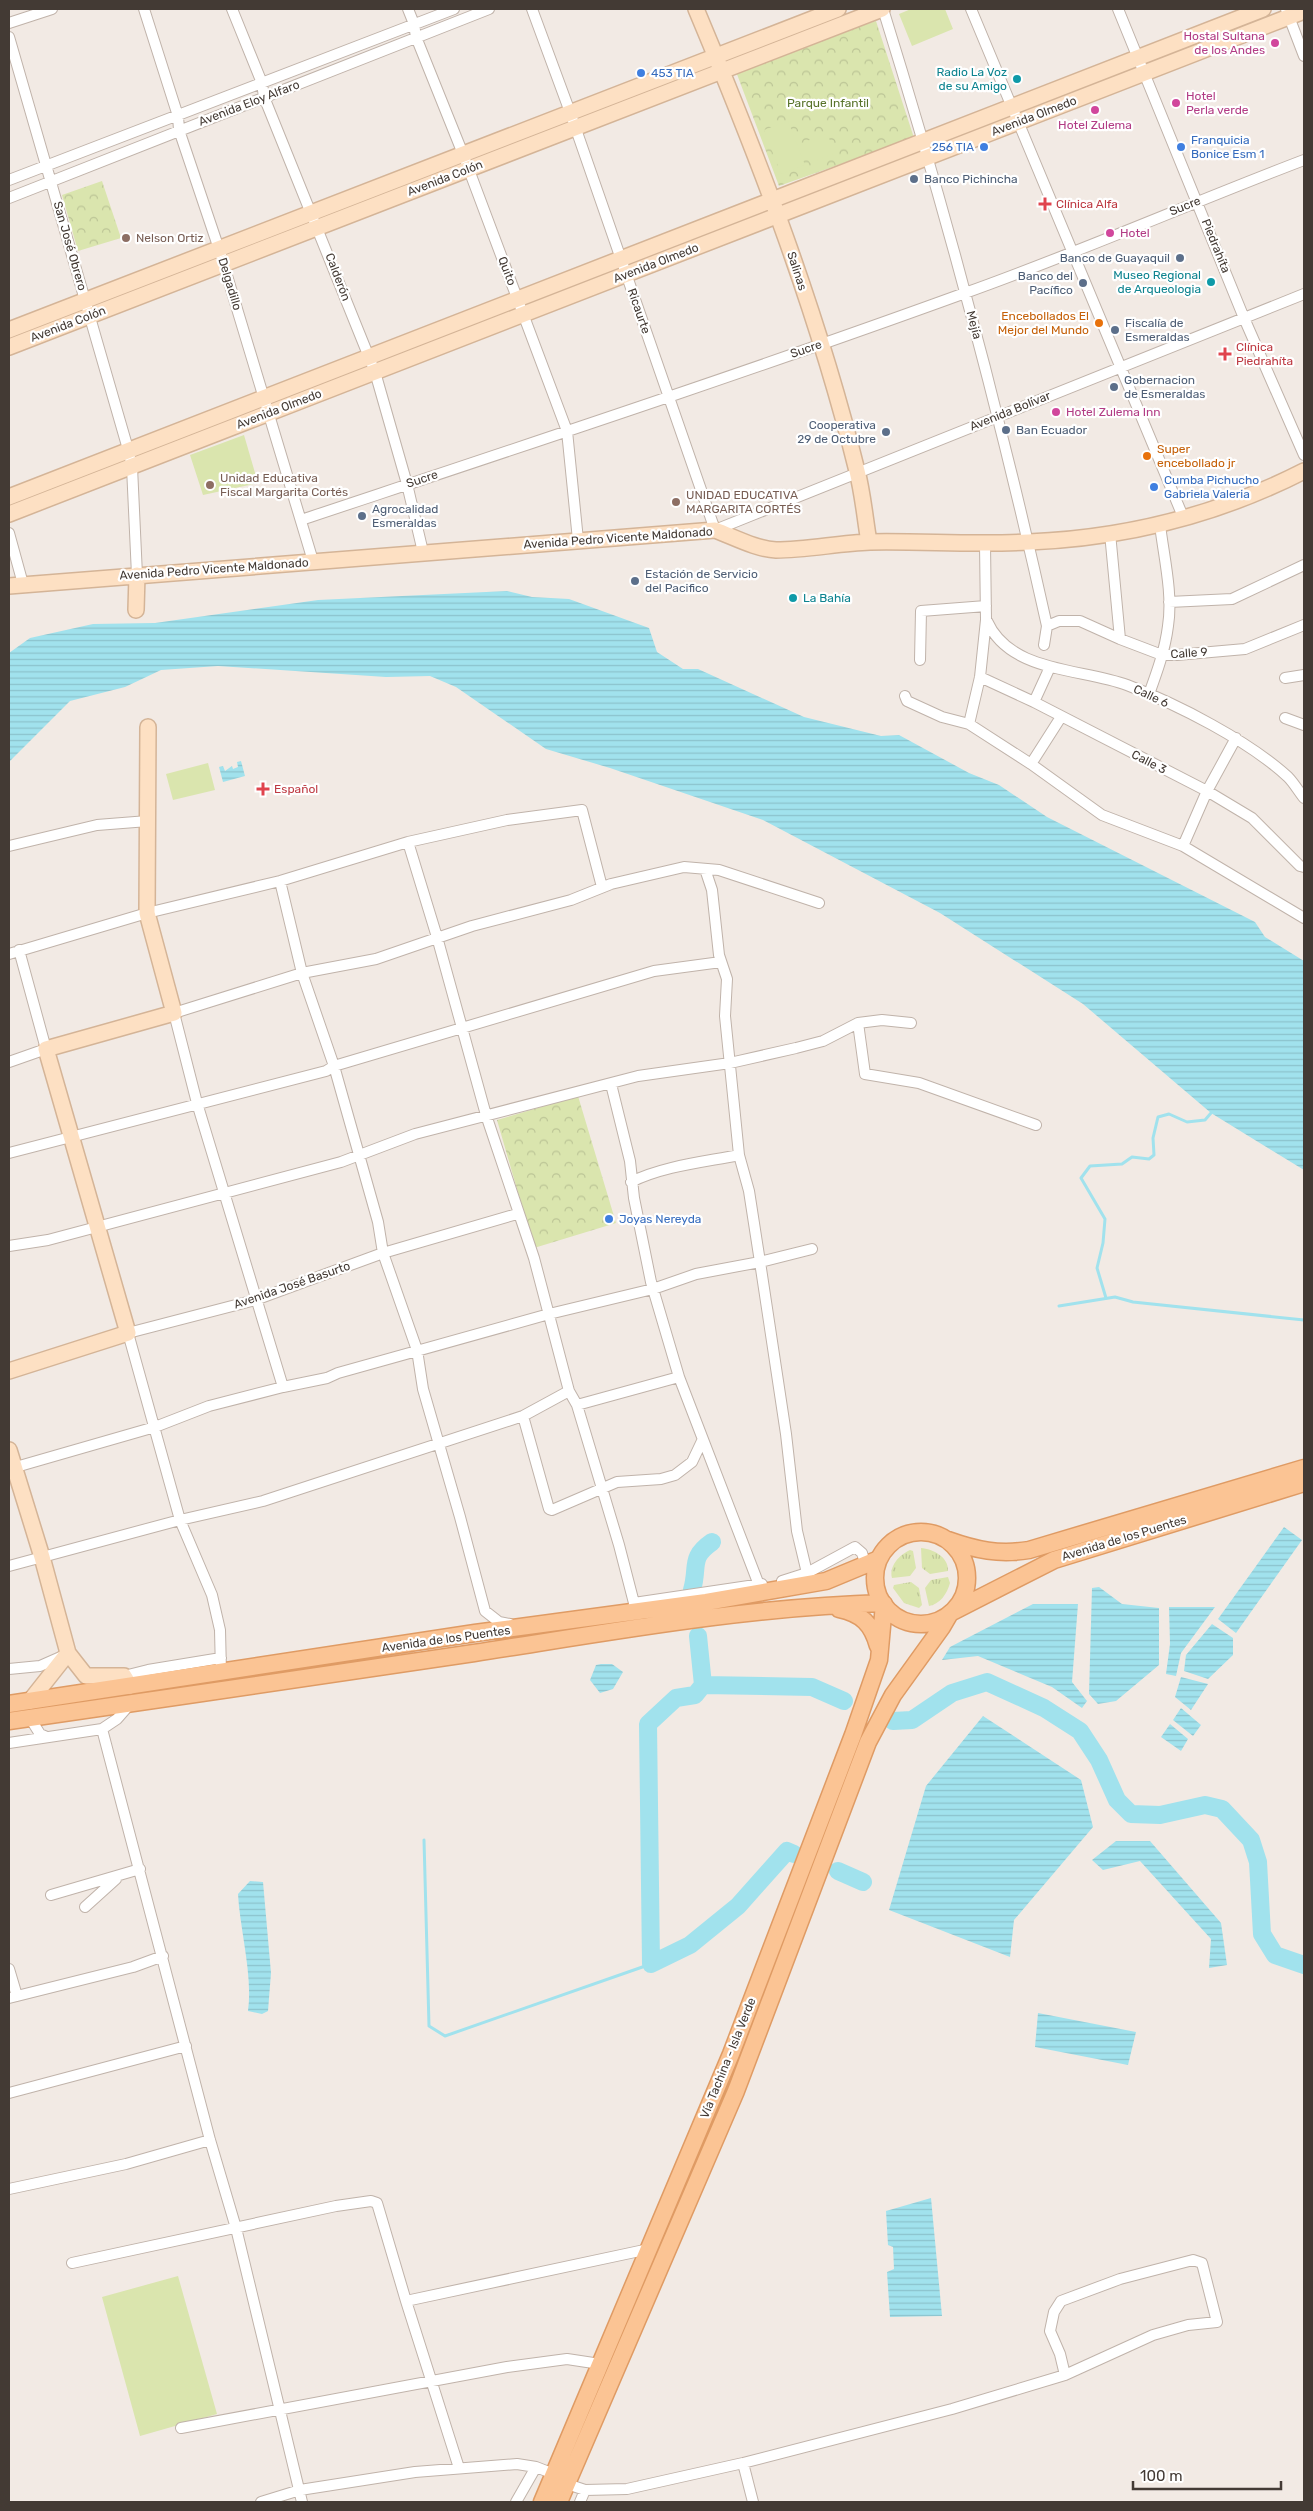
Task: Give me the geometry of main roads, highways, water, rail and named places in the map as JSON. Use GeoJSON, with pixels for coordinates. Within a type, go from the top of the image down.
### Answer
{"type":"FeatureCollection","features":[{"type":"Feature","properties":{"kind":"main road","name":"Avenida de los Puentes"},"geometry":{"type":"LineString","coordinates":[[948,1540],[984,1552],[1029,1550],[1304,1468]]}},
{"type":"Feature","properties":{"kind":"main road","name":"Avenida de los Puentes"},"geometry":{"type":"LineString","coordinates":[[948,1618],[1054,1560],[1304,1483]]}},
{"type":"Feature","properties":{"kind":"main road"},"geometry":{"type":"LineString","coordinates":[[909,1533],[933,1533],[948,1540],[962,1557],[967,1579],[964,1594],[948,1618],[931,1623],[917,1624],[899,1618],[884,1604],[876,1583],[873,1562],[894,1540],[909,1533]]}},
{"type":"Feature","properties":{"kind":"main road","name":"Avenida de los Puentes"},"geometry":{"type":"LineString","coordinates":[[9,1704],[221,1665],[527,1627],[634,1607],[706,1602],[826,1581],[873,1562]]}},
{"type":"Feature","properties":{"kind":"main road","name":"Avenida de los Puentes"},"geometry":{"type":"LineString","coordinates":[[9,1721],[256,1687],[705,1618],[823,1605],[884,1604]]}},
{"type":"Feature","properties":{"kind":"main road","name":"Vía Tachina - Isla Verde"},"geometry":{"type":"LineString","coordinates":[[559,2502],[561,2479],[600,2364],[731,2054],[854,1735],[879,1660],[884,1604]]}},
{"type":"Feature","properties":{"kind":"main road"},"geometry":{"type":"LineString","coordinates":[[823,1605],[852,1612],[866,1621],[875,1635],[879,1660]]}},
{"type":"Feature","properties":{"kind":"main road","name":"Vía Tachina - Isla Verde"},"geometry":{"type":"LineString","coordinates":[[542,2502],[561,2479],[736,2091],[868,1742],[893,1695],[948,1618]]}},
{"type":"Feature","properties":{"kind":"water"},"geometry":{"type":"Polygon","coordinates":[[[507,591],[532,597],[569,599],[649,628],[657,652],[683,669],[698,669],[804,717],[881,736],[899,735],[969,773],[999,785],[1047,817],[1255,922],[1265,937],[1304,961],[1304,1170],[1211,1113],[1083,1004],[940,913],[763,820],[610,768],[546,749],[456,687],[430,676],[386,677],[218,666],[161,670],[125,687],[70,701],[9,762],[9,653],[30,638],[93,624],[155,623],[318,600],[507,591]]]}},
{"type":"Feature","properties":{"kind":"water"},"geometry":{"type":"Polygon","coordinates":[[[241,761],[245,776],[223,782],[219,767],[223,766],[225,771],[232,766],[233,769],[238,767],[237,762],[241,761]]]}},
{"type":"Feature","properties":{"kind":"water"},"geometry":{"type":"Polygon","coordinates":[[[1284,1527],[1302,1540],[1236,1633],[1218,1619],[1284,1527]]]}},
{"type":"Feature","properties":{"kind":"water"},"geometry":{"type":"Polygon","coordinates":[[[1099,1587],[1122,1604],[1159,1608],[1159,1665],[1116,1701],[1098,1704],[1089,1694],[1092,1588],[1099,1587]]]}},
{"type":"Feature","properties":{"kind":"water"},"geometry":{"type":"Polygon","coordinates":[[[1033,1604],[1078,1604],[1072,1682],[1087,1701],[1082,1708],[1052,1687],[978,1656],[942,1660],[950,1647],[1033,1604]]]}},
{"type":"Feature","properties":{"kind":"water"},"geometry":{"type":"Polygon","coordinates":[[[1169,1607],[1215,1607],[1181,1653],[1176,1676],[1166,1674],[1170,1644],[1169,1607]]]}},
{"type":"Feature","properties":{"kind":"water"},"geometry":{"type":"Polygon","coordinates":[[[1212,1624],[1233,1638],[1233,1655],[1208,1679],[1184,1671],[1186,1655],[1212,1624]]]}},
{"type":"Feature","properties":{"kind":"water"},"geometry":{"type":"Polygon","coordinates":[[[612,1664],[623,1672],[613,1689],[600,1693],[590,1680],[596,1665],[612,1664]]]}},
{"type":"Feature","properties":{"kind":"water"},"geometry":{"type":"Polygon","coordinates":[[[1181,1677],[1208,1684],[1191,1710],[1175,1697],[1181,1677]]]}},
{"type":"Feature","properties":{"kind":"water"},"geometry":{"type":"Polygon","coordinates":[[[1181,1708],[1201,1725],[1193,1736],[1173,1720],[1181,1708]]]}},
{"type":"Feature","properties":{"kind":"water"},"geometry":{"type":"Polygon","coordinates":[[[983,1716],[1081,1780],[1093,1827],[1014,1920],[1010,1957],[889,1910],[926,1786],[983,1716]]]}},
{"type":"Feature","properties":{"kind":"water"},"geometry":{"type":"Polygon","coordinates":[[[1170,1724],[1188,1739],[1181,1751],[1161,1737],[1170,1724]]]}},
{"type":"Feature","properties":{"kind":"water"},"geometry":{"type":"Polygon","coordinates":[[[1116,1841],[1150,1841],[1221,1923],[1227,1965],[1209,1968],[1211,1939],[1140,1861],[1103,1870],[1092,1860],[1116,1841]]]}},
{"type":"Feature","properties":{"kind":"water"},"geometry":{"type":"Polygon","coordinates":[[[250,1881],[263,1882],[271,1973],[268,2011],[262,2014],[248,2011],[248,1968],[238,1894],[250,1881]]]}},
{"type":"Feature","properties":{"kind":"water"},"geometry":{"type":"Polygon","coordinates":[[[1038,2013],[1136,2032],[1128,2065],[1035,2047],[1038,2013]]]}},
{"type":"Feature","properties":{"kind":"water"},"geometry":{"type":"Polygon","coordinates":[[[931,2198],[942,2316],[890,2317],[887,2272],[894,2269],[893,2247],[888,2245],[886,2211],[931,2198]]]}},
{"type":"Feature","properties":{"kind":"waterway"},"geometry":{"type":"LineString","coordinates":[[1106,1298],[1097,1268],[1103,1243],[1105,1219],[1081,1178],[1090,1166],[1122,1164],[1132,1157],[1149,1159],[1154,1155],[1153,1138],[1158,1117],[1169,1114],[1187,1122],[1205,1120],[1211,1113]]}},
{"type":"Feature","properties":{"kind":"waterway"},"geometry":{"type":"LineString","coordinates":[[1059,1306],[1115,1297],[1133,1302],[1304,1320]]}},
{"type":"Feature","properties":{"kind":"waterway"},"geometry":{"type":"LineString","coordinates":[[692,1590],[697,1558],[712,1542]]}},
{"type":"Feature","properties":{"kind":"waterway"},"geometry":{"type":"LineString","coordinates":[[698,1636],[703,1685],[695,1695],[676,1698],[648,1724],[651,1964],[690,1945],[738,1906],[787,1851],[794,1854]]}},
{"type":"Feature","properties":{"kind":"waterway"},"geometry":{"type":"LineString","coordinates":[[893,1721],[912,1720],[952,1693],[987,1682],[1044,1708],[1080,1731],[1099,1760],[1117,1800],[1131,1814],[1160,1815],[1205,1805],[1222,1809],[1251,1840],[1258,1862],[1262,1934],[1275,1955],[1304,1965]]}},
{"type":"Feature","properties":{"kind":"waterway"},"geometry":{"type":"LineString","coordinates":[[703,1685],[812,1687],[844,1701]]}},
{"type":"Feature","properties":{"kind":"waterway"},"geometry":{"type":"LineString","coordinates":[[424,1840],[429,2026],[445,2036],[651,1964]]}},
{"type":"Feature","properties":{"kind":"waterway"},"geometry":{"type":"LineString","coordinates":[[838,1871],[863,1882]]}},
{"type":"Feature","properties":{"kind":"place","name":"Hostal Sultana de los Andes"},"geometry":{"type":"Point","coordinates":[1275,43]}},
{"type":"Feature","properties":{"kind":"place","name":"453 TIA"},"geometry":{"type":"Point","coordinates":[641,73]}},
{"type":"Feature","properties":{"kind":"place","name":"Radio La Voz de su Amigo"},"geometry":{"type":"Point","coordinates":[1017,79]}},
{"type":"Feature","properties":{"kind":"place","name":"Hotel Perla verde"},"geometry":{"type":"Point","coordinates":[1176,103]}},
{"type":"Feature","properties":{"kind":"place","name":"Hotel Zulema"},"geometry":{"type":"Point","coordinates":[1095,110]}},
{"type":"Feature","properties":{"kind":"place","name":"256 TIA"},"geometry":{"type":"Point","coordinates":[984,147]}},
{"type":"Feature","properties":{"kind":"place","name":"Franquicia Bonice Esm 1"},"geometry":{"type":"Point","coordinates":[1181,147]}},
{"type":"Feature","properties":{"kind":"place","name":"Banco Pichincha"},"geometry":{"type":"Point","coordinates":[914,179]}},
{"type":"Feature","properties":{"kind":"place","name":"Clínica Alfa"},"geometry":{"type":"Point","coordinates":[1045,204]}},
{"type":"Feature","properties":{"kind":"place","name":"Hotel"},"geometry":{"type":"Point","coordinates":[1110,233]}},
{"type":"Feature","properties":{"kind":"place","name":"Nelson Ortiz"},"geometry":{"type":"Point","coordinates":[126,238]}},
{"type":"Feature","properties":{"kind":"place","name":"Banco de Guayaquil"},"geometry":{"type":"Point","coordinates":[1180,258]}},
{"type":"Feature","properties":{"kind":"place","name":"Museo Regional de Arqueologia"},"geometry":{"type":"Point","coordinates":[1211,282]}},
{"type":"Feature","properties":{"kind":"place","name":"Banco del Pacífico"},"geometry":{"type":"Point","coordinates":[1083,283]}},
{"type":"Feature","properties":{"kind":"place","name":"Encebollados El Mejor del Mundo"},"geometry":{"type":"Point","coordinates":[1099,323]}},
{"type":"Feature","properties":{"kind":"place","name":"Fiscalía de Esmeraldas"},"geometry":{"type":"Point","coordinates":[1115,330]}},
{"type":"Feature","properties":{"kind":"place","name":"Clínica Piedrahíta"},"geometry":{"type":"Point","coordinates":[1225,354]}},
{"type":"Feature","properties":{"kind":"place","name":"Gobernacion de Esmeraldas"},"geometry":{"type":"Point","coordinates":[1114,387]}},
{"type":"Feature","properties":{"kind":"place","name":"Hotel Zulema Inn"},"geometry":{"type":"Point","coordinates":[1056,412]}},
{"type":"Feature","properties":{"kind":"place","name":"Ban Ecuador"},"geometry":{"type":"Point","coordinates":[1006,430]}},
{"type":"Feature","properties":{"kind":"place","name":"Cooperativa 29 de Octubre"},"geometry":{"type":"Point","coordinates":[886,432]}},
{"type":"Feature","properties":{"kind":"place","name":"Super encebollado jr"},"geometry":{"type":"Point","coordinates":[1147,456]}},
{"type":"Feature","properties":{"kind":"place","name":"Unidad Educativa Fiscal Margarita Cortés"},"geometry":{"type":"Point","coordinates":[210,485]}},
{"type":"Feature","properties":{"kind":"place","name":"Cumba Pichucho Gabriela Valeria"},"geometry":{"type":"Point","coordinates":[1154,487]}},
{"type":"Feature","properties":{"kind":"place","name":"UNIDAD EDUCATIVA MARGARITA CORTÉS"},"geometry":{"type":"Point","coordinates":[676,502]}},
{"type":"Feature","properties":{"kind":"place","name":"Agrocalidad Esmeraldas"},"geometry":{"type":"Point","coordinates":[362,516]}},
{"type":"Feature","properties":{"kind":"place","name":"Estación de Servicio del Pacifico"},"geometry":{"type":"Point","coordinates":[635,581]}},
{"type":"Feature","properties":{"kind":"place","name":"La Bahía"},"geometry":{"type":"Point","coordinates":[793,598]}},
{"type":"Feature","properties":{"kind":"place","name":"Español"},"geometry":{"type":"Point","coordinates":[263,789]}},
{"type":"Feature","properties":{"kind":"place","name":"Joyas Nereyda"},"geometry":{"type":"Point","coordinates":[609,1219]}},
{"type":"Feature","properties":{"kind":"park label","name":"Parque Infantil"},"geometry":{"type":"Point","coordinates":[828,103]}}]}
